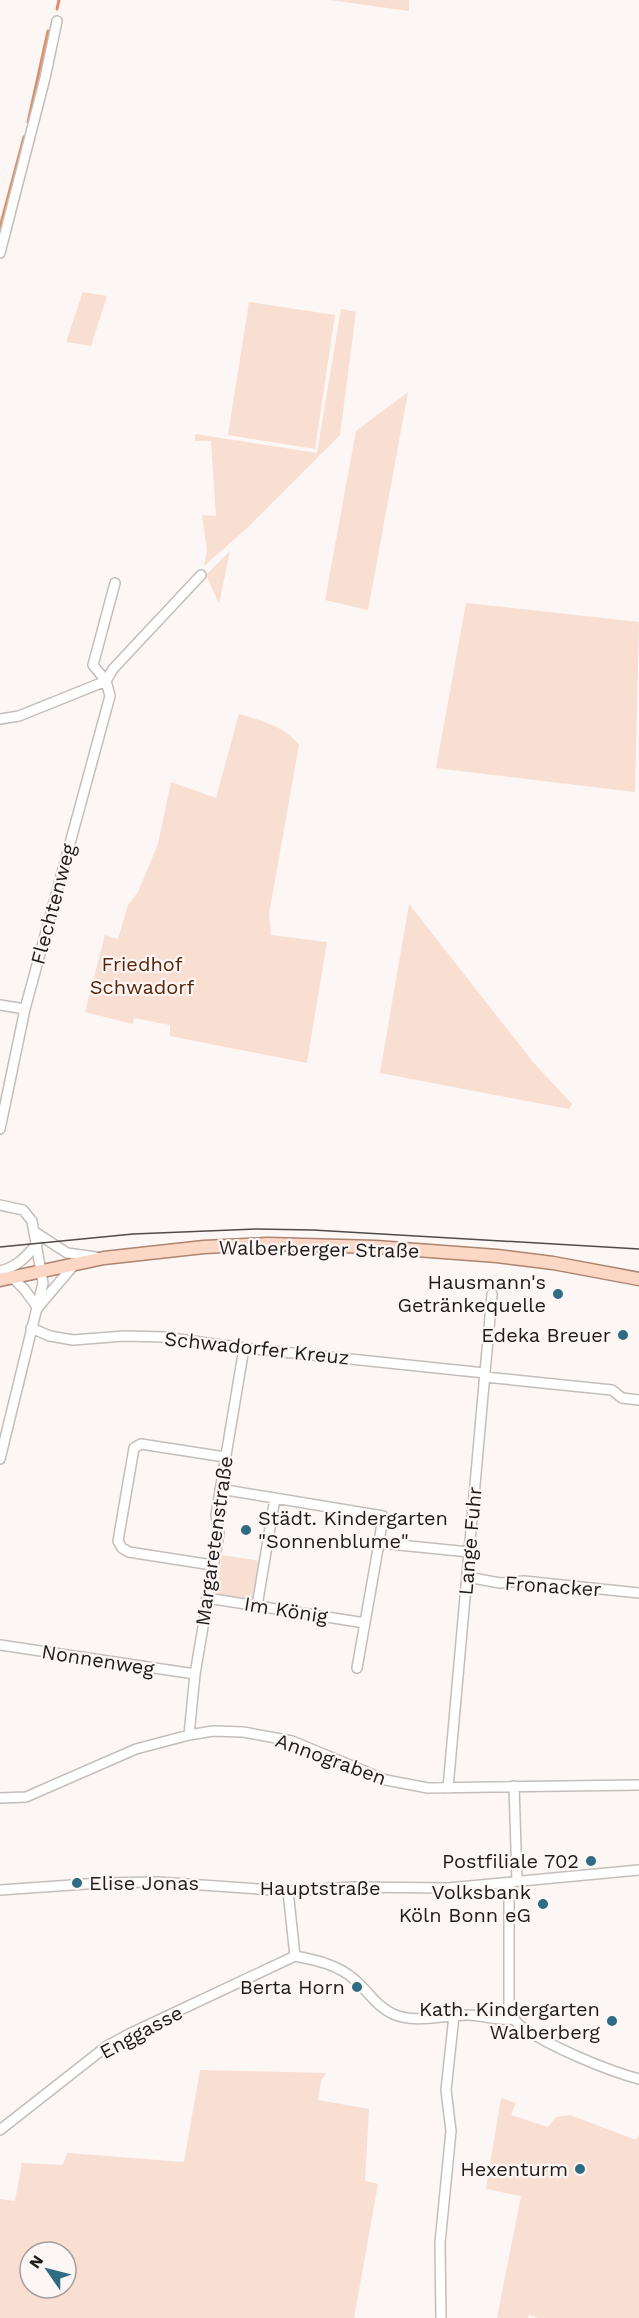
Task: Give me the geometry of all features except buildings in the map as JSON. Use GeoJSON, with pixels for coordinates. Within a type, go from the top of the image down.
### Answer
{"type":"FeatureCollection","features":[{"type":"Feature","properties":{"kind":"main road","name":"Walberberger Straße"},"geometry":{"type":"LineString","coordinates":[[6,1279],[104,1258],[204,1247],[268,1244],[376,1247],[553,1263],[639,1279]]}},
{"type":"Feature","properties":{"kind":"street"},"geometry":{"type":"LineString","coordinates":[[0,253],[45,78],[57,21]]}},
{"type":"Feature","properties":{"kind":"street"},"geometry":{"type":"LineString","coordinates":[[0,719],[19,716],[106,681],[112,669],[201,575]]}},
{"type":"Feature","properties":{"kind":"street"},"geometry":{"type":"LineString","coordinates":[[106,681],[93,665],[115,583]]}},
{"type":"Feature","properties":{"kind":"street","name":"Flechtenweg"},"geometry":{"type":"LineString","coordinates":[[0,1129],[25,1009],[110,696],[106,681]]}},
{"type":"Feature","properties":{"kind":"street"},"geometry":{"type":"LineString","coordinates":[[0,1005],[25,1009]]}},
{"type":"Feature","properties":{"kind":"street"},"geometry":{"type":"LineString","coordinates":[[0,1205],[22,1210],[32,1221],[43,1283],[0,1459]]}},
{"type":"Feature","properties":{"kind":"street"},"geometry":{"type":"LineString","coordinates":[[35,1232],[67,1253],[104,1258]]}},
{"type":"Feature","properties":{"kind":"street"},"geometry":{"type":"LineString","coordinates":[[0,1271],[11,1268],[24,1260],[37,1244]]}},
{"type":"Feature","properties":{"kind":"street"},"geometry":{"type":"LineString","coordinates":[[38,1308],[74,1265]]}},
{"type":"Feature","properties":{"kind":"street"},"geometry":{"type":"LineString","coordinates":[[6,1279],[24,1289],[38,1308]]}},
{"type":"Feature","properties":{"kind":"street","name":"Lange Fuhr"},"geometry":{"type":"LineString","coordinates":[[448,1788],[492,1294]]}},
{"type":"Feature","properties":{"kind":"street","name":"Schwadorfer Kreuz"},"geometry":{"type":"LineString","coordinates":[[31,1328],[50,1336],[73,1340],[124,1336],[164,1337],[612,1390],[622,1398],[639,1400]]}},
{"type":"Feature","properties":{"kind":"street","name":"Margaretenstraße"},"geometry":{"type":"LineString","coordinates":[[189,1735],[195,1674],[219,1533],[216,1515],[244,1347]]}},
{"type":"Feature","properties":{"kind":"street"},"geometry":{"type":"LineString","coordinates":[[212,1565],[129,1552],[122,1548],[118,1541],[134,1449],[141,1444],[225,1457]]}},
{"type":"Feature","properties":{"kind":"street"},"geometry":{"type":"LineString","coordinates":[[220,1489],[383,1516],[357,1668]]}},
{"type":"Feature","properties":{"kind":"street"},"geometry":{"type":"LineString","coordinates":[[257,1606],[275,1498]]}},
{"type":"Feature","properties":{"kind":"street"},"geometry":{"type":"LineString","coordinates":[[379,1543],[469,1552]]}},
{"type":"Feature","properties":{"kind":"street","name":"Fronacker"},"geometry":{"type":"LineString","coordinates":[[467,1577],[500,1583],[524,1581],[639,1593]]}},
{"type":"Feature","properties":{"kind":"street","name":"Im König"},"geometry":{"type":"LineString","coordinates":[[207,1598],[365,1623]]}},
{"type":"Feature","properties":{"kind":"street","name":"Nonnenweg"},"geometry":{"type":"LineString","coordinates":[[0,1645],[195,1674]]}},
{"type":"Feature","properties":{"kind":"street","name":"Annograben"},"geometry":{"type":"LineString","coordinates":[[0,1798],[26,1797],[136,1749],[213,1731],[271,1735],[292,1741],[399,1784],[428,1788],[639,1785]]}},
{"type":"Feature","properties":{"kind":"street"},"geometry":{"type":"LineString","coordinates":[[514,1786],[509,2009],[514,2019],[522,2027],[560,2048],[639,2079]]}},
{"type":"Feature","properties":{"kind":"street","name":"Hauptstraße"},"geometry":{"type":"LineString","coordinates":[[0,1890],[100,1883],[158,1882],[288,1891],[352,1887],[448,1888],[639,1870]]}},
{"type":"Feature","properties":{"kind":"street"},"geometry":{"type":"LineString","coordinates":[[288,1891],[295,1956],[317,1960],[346,1972],[378,2004],[393,2014],[408,2018],[467,2015],[514,2019]]}},
{"type":"Feature","properties":{"kind":"street","name":"Enggasse"},"geometry":{"type":"LineString","coordinates":[[0,2130],[107,2046],[295,1956]]}},
{"type":"Feature","properties":{"kind":"street"},"geometry":{"type":"LineString","coordinates":[[441,2318],[440,2243],[451,2131],[446,2090],[454,2016]]}},
{"type":"Feature","properties":{"kind":"green space"},"geometry":{"type":"Polygon","coordinates":[[[330,0],[409,0],[409,11],[330,0]]]}},
{"type":"Feature","properties":{"kind":"green space"},"geometry":{"type":"Polygon","coordinates":[[[83,292],[107,296],[91,346],[66,342],[83,292]]]}},
{"type":"Feature","properties":{"kind":"green space"},"geometry":{"type":"Polygon","coordinates":[[[249,302],[335,315],[315,449],[228,435],[249,302]]]}},
{"type":"Feature","properties":{"kind":"green space"},"geometry":{"type":"Polygon","coordinates":[[[341,309],[356,312],[340,435],[246,529],[204,566],[207,551],[202,515],[216,516],[211,441],[195,441],[195,434],[317,453],[341,309]]]}},
{"type":"Feature","properties":{"kind":"green space"},"geometry":{"type":"Polygon","coordinates":[[[408,392],[368,610],[325,600],[356,431],[408,392]]]}},
{"type":"Feature","properties":{"kind":"green space"},"geometry":{"type":"Polygon","coordinates":[[[230,551],[219,604],[206,575],[230,551]]]}},
{"type":"Feature","properties":{"kind":"green space"},"geometry":{"type":"Polygon","coordinates":[[[466,603],[639,622],[635,792],[436,768],[466,603]]]}},
{"type":"Feature","properties":{"kind":"green space","name":"Friedhof Schwadorf"},"geometry":{"type":"Polygon","coordinates":[[[239,714],[280,729],[299,745],[269,914],[271,935],[327,942],[307,1063],[170,1036],[170,1025],[134,1018],[133,1024],[85,1012],[105,935],[118,939],[128,905],[138,892],[158,844],[171,782],[216,798],[239,714]]]}},
{"type":"Feature","properties":{"kind":"green space"},"geometry":{"type":"Polygon","coordinates":[[[409,904],[533,1062],[572,1104],[569,1109],[380,1073],[409,904]]]}},
{"type":"Feature","properties":{"kind":"green space"},"geometry":{"type":"Polygon","coordinates":[[[222,1555],[261,1561],[255,1599],[221,1596],[217,1592],[222,1555]]]}},
{"type":"Feature","properties":{"kind":"green space"},"geometry":{"type":"Polygon","coordinates":[[[200,2070],[326,2073],[321,2081],[318,2100],[369,2109],[365,2181],[378,2184],[354,2318],[0,2318],[0,2199],[15,2201],[22,2163],[63,2165],[67,2153],[184,2162],[200,2070]]]}},
{"type":"Feature","properties":{"kind":"green space"},"geometry":{"type":"Polygon","coordinates":[[[501,2098],[516,2103],[511,2115],[548,2127],[556,2117],[570,2115],[636,2140],[639,2135],[639,2318],[538,2318],[529,2315],[528,2318],[497,2318],[521,2196],[486,2189],[501,2098]]]}},
{"type":"Feature","properties":{"kind":"waterway"},"geometry":{"type":"LineString","coordinates":[[57,9],[59,0]]}},
{"type":"Feature","properties":{"kind":"waterway"},"geometry":{"type":"LineString","coordinates":[[28,122],[48,31]]}},
{"type":"Feature","properties":{"kind":"waterway"},"geometry":{"type":"LineString","coordinates":[[0,227],[24,137]]}},
{"type":"Feature","properties":{"kind":"tram line"},"geometry":{"type":"LineString","coordinates":[[0,1247],[133,1234],[256,1229],[313,1230],[639,1249]]}},
{"type":"Feature","properties":{"kind":"place","name":"Hausmann's Getränkequelle"},"geometry":{"type":"Point","coordinates":[558,1294]}},
{"type":"Feature","properties":{"kind":"place","name":"Edeka Breuer"},"geometry":{"type":"Point","coordinates":[623,1335]}},
{"type":"Feature","properties":{"kind":"place","name":"Städt. Kindergarten \"Sonnenblume\""},"geometry":{"type":"Point","coordinates":[246,1530]}},
{"type":"Feature","properties":{"kind":"place","name":"Postfiliale 702"},"geometry":{"type":"Point","coordinates":[591,1861]}},
{"type":"Feature","properties":{"kind":"place","name":"Elise Jonas"},"geometry":{"type":"Point","coordinates":[77,1883]}},
{"type":"Feature","properties":{"kind":"place","name":"Volksbank Köln Bonn eG"},"geometry":{"type":"Point","coordinates":[543,1904]}},
{"type":"Feature","properties":{"kind":"place","name":"Berta Horn"},"geometry":{"type":"Point","coordinates":[357,1987]}},
{"type":"Feature","properties":{"kind":"place","name":"Kath. Kindergarten Walberberg"},"geometry":{"type":"Point","coordinates":[612,2021]}},
{"type":"Feature","properties":{"kind":"place","name":"Hexenturm"},"geometry":{"type":"Point","coordinates":[580,2169]}}]}
